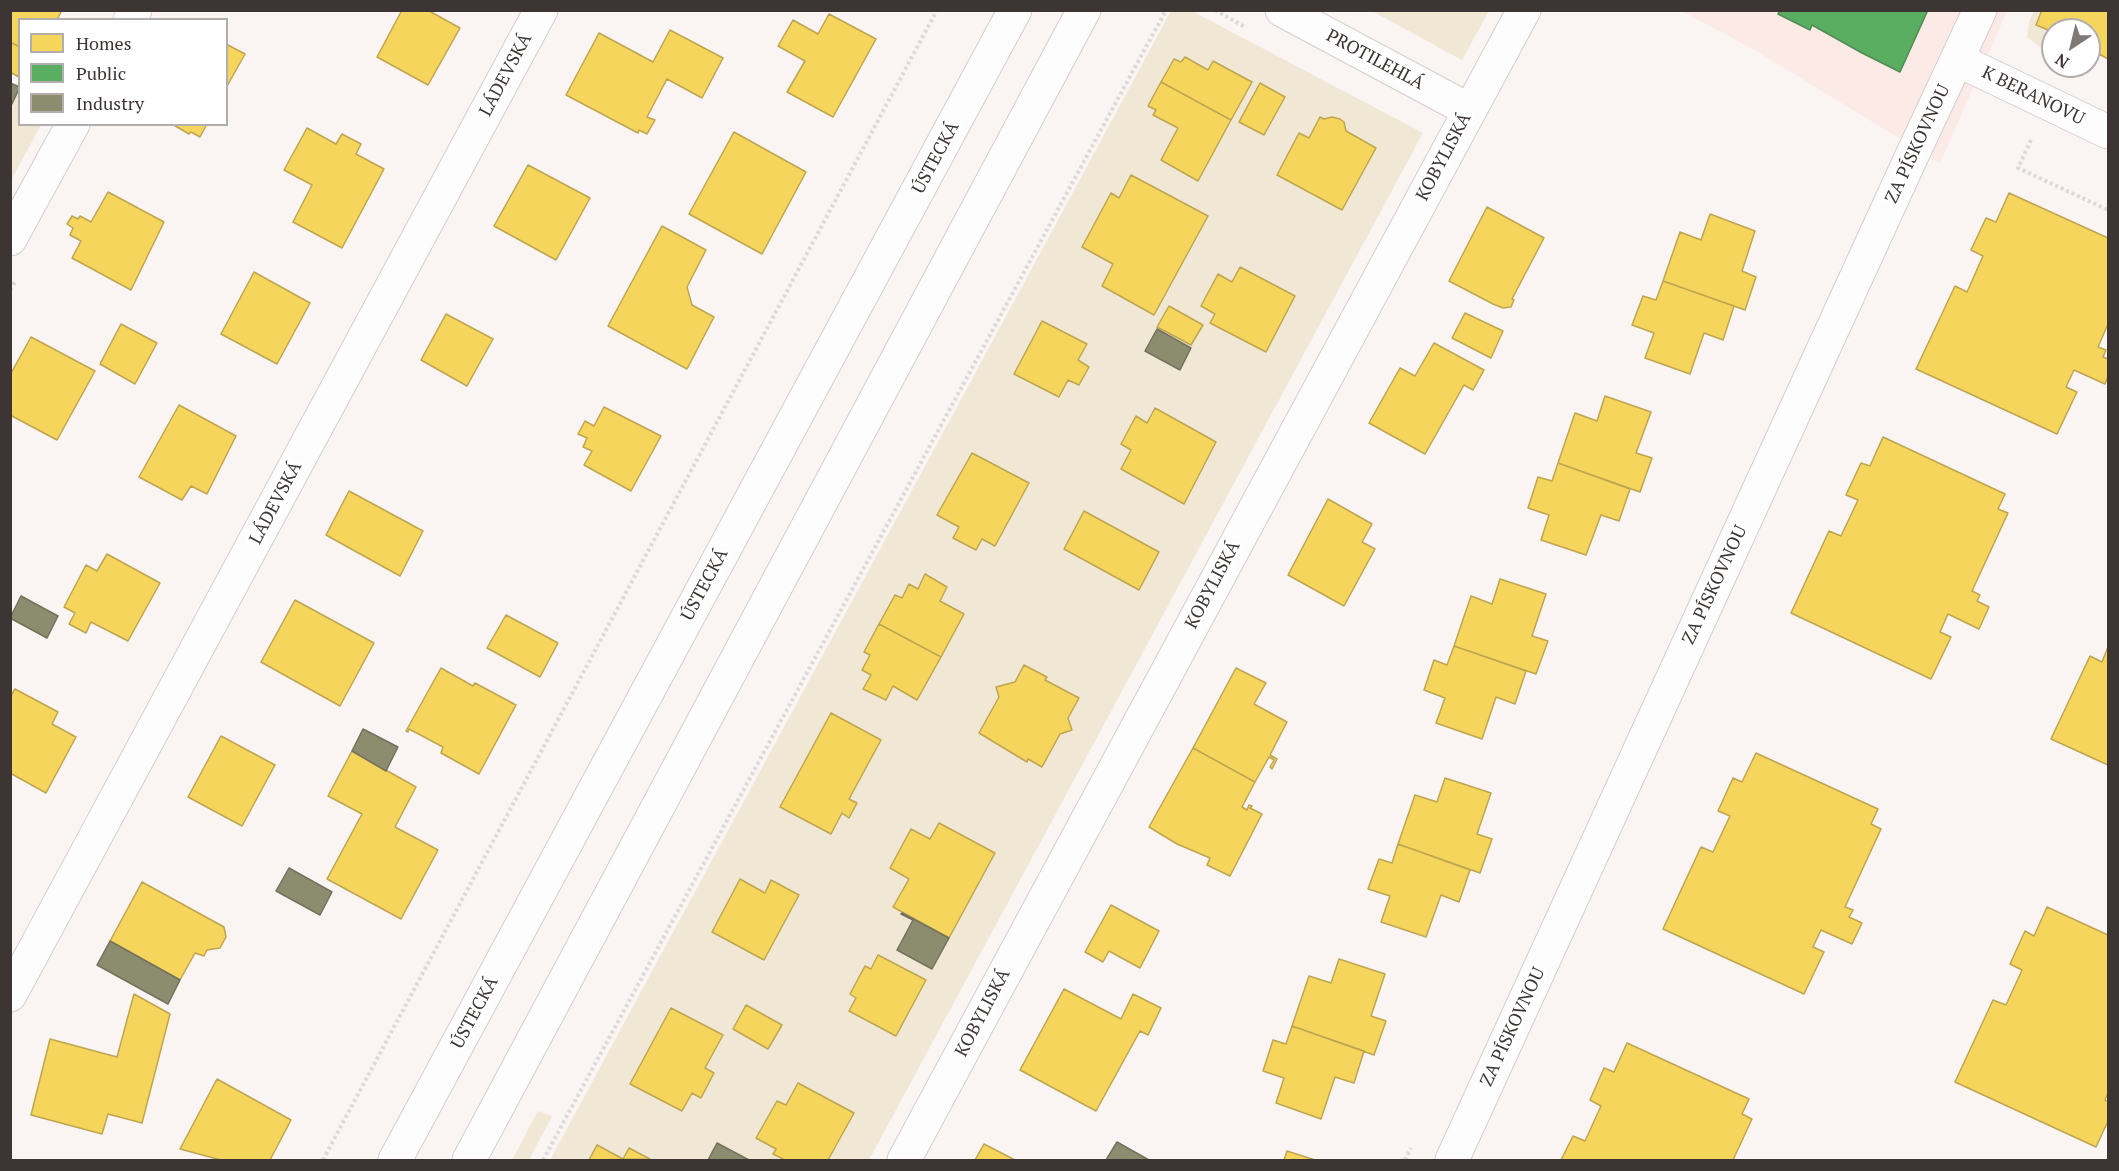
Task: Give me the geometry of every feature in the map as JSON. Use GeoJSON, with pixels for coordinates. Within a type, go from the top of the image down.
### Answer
{"type":"FeatureCollection","features":[{"type":"Feature","properties":{"kind":"street","name":"LÁDEVSKÁ"},"geometry":{"type":"LineString","coordinates":[[10,995],[541,10]]}},
{"type":"Feature","properties":{"kind":"street","name":"ÚSTECKÁ"},"geometry":{"type":"LineString","coordinates":[[395,1161],[1015,10]]}},
{"type":"Feature","properties":{"kind":"street"},"geometry":{"type":"LineString","coordinates":[[469,1161],[1084,10]]}},
{"type":"Feature","properties":{"kind":"street","name":"PROTILEHLÁ"},"geometry":{"type":"LineString","coordinates":[[1282,10],[1469,110]]}},
{"type":"Feature","properties":{"kind":"street","name":"KOBYLISKÁ"},"geometry":{"type":"LineString","coordinates":[[904,1161],[1524,10]]}},
{"type":"Feature","properties":{"kind":"street","name":"ZA PÍSKOVNOU"},"geometry":{"type":"LineString","coordinates":[[1452,1161],[1908,162],[1980,10]]}},
{"type":"Feature","properties":{"kind":"street","name":"K BERANOVU"},"geometry":{"type":"LineString","coordinates":[[1958,60],[2109,132]]}},
{"type":"Feature","properties":{"kind":"street"},"geometry":{"type":"LineString","coordinates":[[10,239],[72,126]]}},
{"type":"Feature","properties":{"kind":"path"},"geometry":{"type":"LineString","coordinates":[[322,1161],[937,10]]}},
{"type":"Feature","properties":{"kind":"path"},"geometry":{"type":"LineString","coordinates":[[543,1161],[1166,10]]}},
{"type":"Feature","properties":{"kind":"path"},"geometry":{"type":"LineString","coordinates":[[1215,10],[1246,27]]}},
{"type":"Feature","properties":{"kind":"path"},"geometry":{"type":"LineString","coordinates":[[2018,168],[2109,210]]}},
{"type":"Feature","properties":{"kind":"shaded area"},"geometry":{"type":"Polygon","coordinates":[[[1171,11],[1192,11],[1423,133],[869,1160],[550,1160],[1171,11]]]}},
{"type":"Feature","properties":{"kind":"shaded area"},"geometry":{"type":"Polygon","coordinates":[[[1372,11],[1489,11],[1462,60],[1372,11]]]}},
{"type":"Feature","properties":{"kind":"shaded area"},"geometry":{"type":"Polygon","coordinates":[[[1682,11],[2007,11],[1940,163],[1753,49],[1682,11]]]}},
{"type":"Feature","properties":{"kind":"shaded area"},"geometry":{"type":"Polygon","coordinates":[[[2034,11],[2042,11],[2036,25],[2041,27],[2041,47],[2027,37],[2029,22],[2034,11]]]}},
{"type":"Feature","properties":{"kind":"shaded area"},"geometry":{"type":"Polygon","coordinates":[[[18,93],[18,126],[40,126],[11,180],[11,108],[18,93]]]}},
{"type":"Feature","properties":{"kind":"shaded area"},"geometry":{"type":"Polygon","coordinates":[[[538,1111],[552,1116],[529,1160],[512,1160],[538,1111]]]}},
{"type":"Feature","properties":{"kind":"building: Homes"},"geometry":{"type":"Polygon","coordinates":[[[10,10],[62,10],[58,18],[18,18],[18,46],[10,42],[10,10]]]}},
{"type":"Feature","properties":{"kind":"building: Homes"},"geometry":{"type":"Polygon","coordinates":[[[402,10],[432,10],[431,12],[460,28],[428,85],[377,57],[402,10]]]}},
{"type":"Feature","properties":{"kind":"building: Homes"},"geometry":{"type":"Polygon","coordinates":[[[2042,10],[2108,10],[2108,59],[2101,55],[2101,18],[2041,18],[2041,27],[2036,25],[2042,10]]]}},
{"type":"Feature","properties":{"kind":"building: Homes"},"geometry":{"type":"Polygon","coordinates":[[[829,14],[876,39],[833,117],[787,92],[805,61],[778,46],[793,20],[818,34],[829,14]]]}},
{"type":"Feature","properties":{"kind":"building: Homes"},"geometry":{"type":"Polygon","coordinates":[[[670,30],[723,58],[702,98],[667,79],[647,117],[655,120],[647,134],[639,130],[638,133],[566,95],[599,33],[653,62],[670,30]]]}},
{"type":"Feature","properties":{"kind":"building: Homes"},"geometry":{"type":"Polygon","coordinates":[[[10,42],[18,46],[18,76],[10,72],[10,42]]]}},
{"type":"Feature","properties":{"kind":"building: Homes"},"geometry":{"type":"Polygon","coordinates":[[[228,45],[245,54],[228,84],[228,45]]]}},
{"type":"Feature","properties":{"kind":"building: Homes"},"geometry":{"type":"Polygon","coordinates":[[[1185,57],[1208,70],[1213,61],[1252,82],[1231,120],[1161,82],[1174,59],[1181,62],[1185,57]]]}},
{"type":"Feature","properties":{"kind":"building: Homes"},"geometry":{"type":"Polygon","coordinates":[[[1161,82],[1231,120],[1198,181],[1161,160],[1178,128],[1153,115],[1156,110],[1148,106],[1161,82]]]}},
{"type":"Feature","properties":{"kind":"building: Homes"},"geometry":{"type":"Polygon","coordinates":[[[1260,83],[1285,97],[1264,135],[1239,122],[1260,83]]]}},
{"type":"Feature","properties":{"kind":"building: Homes"},"geometry":{"type":"Polygon","coordinates":[[[1320,117],[1340,119],[1344,122],[1346,131],[1376,148],[1342,210],[1277,175],[1299,133],[1309,138],[1320,117]]]}},
{"type":"Feature","properties":{"kind":"building: Homes"},"geometry":{"type":"Polygon","coordinates":[[[175,126],[206,126],[200,137],[191,132],[189,134],[175,126]]]}},
{"type":"Feature","properties":{"kind":"building: Homes"},"geometry":{"type":"Polygon","coordinates":[[[307,128],[336,144],[342,134],[361,144],[356,154],[384,169],[342,248],[293,222],[312,185],[284,170],[307,128]]]}},
{"type":"Feature","properties":{"kind":"building: Homes"},"geometry":{"type":"Polygon","coordinates":[[[734,132],[806,172],[762,254],[689,214],[734,132]]]}},
{"type":"Feature","properties":{"kind":"building: Homes"},"geometry":{"type":"Polygon","coordinates":[[[528,165],[590,198],[556,260],[494,226],[528,165]]]}},
{"type":"Feature","properties":{"kind":"building: Homes"},"geometry":{"type":"Polygon","coordinates":[[[1131,175],[1208,216],[1154,315],[1102,286],[1113,264],[1082,247],[1111,193],[1119,198],[1131,175]]]}},
{"type":"Feature","properties":{"kind":"building: Homes"},"geometry":{"type":"Polygon","coordinates":[[[108,192],[164,222],[131,290],[72,258],[81,241],[70,235],[73,228],[67,224],[72,216],[78,219],[80,216],[91,222],[108,192]]]}},
{"type":"Feature","properties":{"kind":"building: Homes"},"geometry":{"type":"Polygon","coordinates":[[[2009,193],[2108,238],[2108,324],[2098,347],[2106,350],[2103,357],[2108,359],[2108,376],[2105,384],[2074,370],[2066,387],[2077,392],[2057,434],[1916,369],[1955,286],[1967,292],[1983,256],[1971,250],[1986,218],[1996,222],[2009,193]]]}},
{"type":"Feature","properties":{"kind":"building: Homes"},"geometry":{"type":"Polygon","coordinates":[[[1487,207],[1544,238],[1512,299],[1514,300],[1511,307],[1503,308],[1493,304],[1449,281],[1487,207]]]}},
{"type":"Feature","properties":{"kind":"building: Homes"},"geometry":{"type":"Polygon","coordinates":[[[1710,214],[1755,231],[1742,271],[1756,277],[1745,310],[1663,281],[1680,232],[1701,240],[1710,214]]]}},
{"type":"Feature","properties":{"kind":"building: Homes"},"geometry":{"type":"Polygon","coordinates":[[[662,226],[706,250],[687,287],[692,305],[714,317],[687,369],[608,326],[662,226]]]}},
{"type":"Feature","properties":{"kind":"building: Homes"},"geometry":{"type":"Polygon","coordinates":[[[1240,267],[1295,296],[1266,352],[1210,323],[1215,314],[1201,306],[1218,274],[1232,282],[1240,267]]]}},
{"type":"Feature","properties":{"kind":"building: Homes"},"geometry":{"type":"Polygon","coordinates":[[[254,272],[310,303],[277,364],[221,334],[254,272]]]}},
{"type":"Feature","properties":{"kind":"building: Homes"},"geometry":{"type":"Polygon","coordinates":[[[1663,281],[1734,306],[1723,340],[1704,333],[1690,374],[1645,358],[1654,333],[1632,325],[1643,296],[1656,300],[1663,281]]]}},
{"type":"Feature","properties":{"kind":"building: Homes"},"geometry":{"type":"Polygon","coordinates":[[[1169,306],[1203,325],[1191,345],[1157,327],[1169,306]]]}},
{"type":"Feature","properties":{"kind":"building: Homes"},"geometry":{"type":"Polygon","coordinates":[[[1465,313],[1503,331],[1491,358],[1452,338],[1465,313]]]}},
{"type":"Feature","properties":{"kind":"building: Homes"},"geometry":{"type":"Polygon","coordinates":[[[446,314],[493,339],[467,386],[421,360],[446,314]]]}},
{"type":"Feature","properties":{"kind":"building: Homes"},"geometry":{"type":"Polygon","coordinates":[[[1042,321],[1087,344],[1078,360],[1089,367],[1079,385],[1068,380],[1059,397],[1014,374],[1042,321]]]}},
{"type":"Feature","properties":{"kind":"building: Homes"},"geometry":{"type":"Polygon","coordinates":[[[121,324],[157,343],[135,384],[100,364],[121,324]]]}},
{"type":"Feature","properties":{"kind":"building: Homes"},"geometry":{"type":"Polygon","coordinates":[[[31,337],[95,371],[57,440],[10,415],[10,375],[31,337]]]}},
{"type":"Feature","properties":{"kind":"building: Homes"},"geometry":{"type":"Polygon","coordinates":[[[1434,343],[1484,370],[1473,390],[1464,385],[1425,454],[1369,423],[1400,368],[1415,376],[1434,343]]]}},
{"type":"Feature","properties":{"kind":"building: Homes"},"geometry":{"type":"Polygon","coordinates":[[[1605,396],[1651,412],[1636,453],[1652,458],[1640,492],[1558,463],[1575,413],[1597,421],[1605,396]]]}},
{"type":"Feature","properties":{"kind":"building: Homes"},"geometry":{"type":"Polygon","coordinates":[[[179,405],[236,436],[207,494],[191,486],[182,500],[139,477],[179,405]]]}},
{"type":"Feature","properties":{"kind":"building: Homes"},"geometry":{"type":"Polygon","coordinates":[[[604,407],[661,436],[631,491],[584,465],[592,451],[583,447],[587,438],[578,434],[585,421],[594,426],[604,407]]]}},
{"type":"Feature","properties":{"kind":"building: Homes"},"geometry":{"type":"Polygon","coordinates":[[[1155,408],[1216,442],[1184,504],[1121,469],[1131,450],[1121,444],[1136,416],[1147,423],[1155,408]]]}},
{"type":"Feature","properties":{"kind":"building: Homes"},"geometry":{"type":"Polygon","coordinates":[[[1883,437],[2005,494],[1998,509],[2008,513],[1972,591],[1980,595],[1977,601],[1989,607],[1979,629],[1948,614],[1940,632],[1951,637],[1931,679],[1791,613],[1829,531],[1841,536],[1858,500],[1846,495],[1861,463],[1870,466],[1883,437]]]}},
{"type":"Feature","properties":{"kind":"building: Homes"},"geometry":{"type":"Polygon","coordinates":[[[972,453],[1029,483],[995,546],[982,539],[976,550],[953,538],[959,527],[937,515],[972,453]]]}},
{"type":"Feature","properties":{"kind":"building: Homes"},"geometry":{"type":"Polygon","coordinates":[[[1558,463],[1630,489],[1619,521],[1601,515],[1586,555],[1541,540],[1549,515],[1528,508],[1538,477],[1552,481],[1558,463]]]}},
{"type":"Feature","properties":{"kind":"building: Homes"},"geometry":{"type":"Polygon","coordinates":[[[349,491],[423,531],[400,576],[326,535],[349,491]]]}},
{"type":"Feature","properties":{"kind":"building: Homes"},"geometry":{"type":"Polygon","coordinates":[[[1328,499],[1372,524],[1362,542],[1375,549],[1344,606],[1288,575],[1328,499]]]}},
{"type":"Feature","properties":{"kind":"building: Homes"},"geometry":{"type":"Polygon","coordinates":[[[1084,511],[1159,552],[1139,590],[1064,549],[1084,511]]]}},
{"type":"Feature","properties":{"kind":"building: Homes"},"geometry":{"type":"Polygon","coordinates":[[[107,554],[160,583],[128,641],[91,622],[86,633],[69,624],[75,613],[64,607],[86,565],[97,571],[107,554]]]}},
{"type":"Feature","properties":{"kind":"building: Homes"},"geometry":{"type":"Polygon","coordinates":[[[925,574],[947,587],[940,601],[964,614],[941,657],[879,624],[895,595],[902,598],[909,584],[918,589],[925,574]]]}},
{"type":"Feature","properties":{"kind":"building: Homes"},"geometry":{"type":"Polygon","coordinates":[[[1500,579],[1546,594],[1532,636],[1548,641],[1536,674],[1454,646],[1471,596],[1492,604],[1500,579]]]}},
{"type":"Feature","properties":{"kind":"building: Homes"},"geometry":{"type":"Polygon","coordinates":[[[295,600],[374,643],[340,706],[261,662],[295,600]]]}},
{"type":"Feature","properties":{"kind":"building: Homes"},"geometry":{"type":"Polygon","coordinates":[[[506,615],[558,643],[540,677],[487,648],[506,615]]]}},
{"type":"Feature","properties":{"kind":"building: Homes"},"geometry":{"type":"Polygon","coordinates":[[[879,624],[941,657],[917,700],[893,686],[886,700],[863,689],[871,675],[862,670],[870,655],[864,652],[879,624]]]}},
{"type":"Feature","properties":{"kind":"building: Homes"},"geometry":{"type":"Polygon","coordinates":[[[1454,646],[1526,671],[1515,704],[1496,697],[1482,739],[1436,723],[1445,698],[1424,690],[1434,660],[1447,665],[1454,646]]]}},
{"type":"Feature","properties":{"kind":"building: Homes"},"geometry":{"type":"Polygon","coordinates":[[[2108,647],[2108,765],[2051,739],[2090,656],[2102,662],[2108,647]]]}},
{"type":"Feature","properties":{"kind":"building: Homes"},"geometry":{"type":"Polygon","coordinates":[[[1024,665],[1047,677],[1045,680],[1079,698],[1068,718],[1072,730],[1060,734],[1042,767],[1028,759],[1027,762],[979,733],[999,697],[996,687],[1015,682],[1024,665]]]}},
{"type":"Feature","properties":{"kind":"building: Homes"},"geometry":{"type":"Polygon","coordinates":[[[441,668],[473,686],[475,683],[516,705],[479,774],[441,753],[443,747],[409,729],[408,732],[406,731],[441,668]]]}},
{"type":"Feature","properties":{"kind":"building: Homes"},"geometry":{"type":"Polygon","coordinates":[[[1236,668],[1266,683],[1254,704],[1287,722],[1270,755],[1277,759],[1272,769],[1270,767],[1274,760],[1269,757],[1255,782],[1193,748],[1236,668]]]}},
{"type":"Feature","properties":{"kind":"building: Homes"},"geometry":{"type":"Polygon","coordinates":[[[15,689],[58,712],[52,724],[76,737],[46,793],[10,773],[10,697],[15,689]]]}},
{"type":"Feature","properties":{"kind":"building: Homes"},"geometry":{"type":"Polygon","coordinates":[[[831,713],[881,740],[849,799],[857,803],[849,818],[842,813],[831,834],[780,807],[831,713]]]}},
{"type":"Feature","properties":{"kind":"building: Homes"},"geometry":{"type":"Polygon","coordinates":[[[221,736],[275,765],[242,826],[188,797],[221,736]]]}},
{"type":"Feature","properties":{"kind":"building: Homes"},"geometry":{"type":"Polygon","coordinates":[[[1193,748],[1255,782],[1242,807],[1247,810],[1249,805],[1252,806],[1250,808],[1262,814],[1230,876],[1207,865],[1210,858],[1177,844],[1149,827],[1193,748]]]}},
{"type":"Feature","properties":{"kind":"building: Homes"},"geometry":{"type":"Polygon","coordinates":[[[352,751],[416,787],[395,827],[438,850],[401,919],[327,879],[362,814],[328,796],[352,751]]]}},
{"type":"Feature","properties":{"kind":"building: Homes"},"geometry":{"type":"Polygon","coordinates":[[[1756,753],[1878,809],[1871,824],[1881,829],[1845,907],[1853,910],[1849,917],[1862,923],[1852,944],[1821,930],[1813,947],[1824,952],[1804,994],[1663,929],[1701,847],[1713,852],[1730,816],[1718,811],[1733,778],[1742,782],[1756,753]]]}},
{"type":"Feature","properties":{"kind":"building: Homes"},"geometry":{"type":"Polygon","coordinates":[[[1445,778],[1491,793],[1477,834],[1492,839],[1480,873],[1398,844],[1415,795],[1437,802],[1445,778]]]}},
{"type":"Feature","properties":{"kind":"building: Homes"},"geometry":{"type":"Polygon","coordinates":[[[939,823],[995,853],[949,938],[893,907],[909,879],[890,868],[911,829],[930,839],[939,823]]]}},
{"type":"Feature","properties":{"kind":"building: Homes"},"geometry":{"type":"Polygon","coordinates":[[[1398,844],[1470,870],[1459,902],[1441,895],[1426,937],[1381,922],[1390,896],[1368,889],[1379,859],[1392,863],[1398,844]]]}},
{"type":"Feature","properties":{"kind":"building: Homes"},"geometry":{"type":"Polygon","coordinates":[[[740,879],[765,893],[771,880],[799,895],[764,960],[712,932],[740,879]]]}},
{"type":"Feature","properties":{"kind":"building: Homes"},"geometry":{"type":"Polygon","coordinates":[[[142,882],[224,927],[226,937],[220,948],[207,950],[204,956],[195,953],[180,980],[110,941],[142,882]]]}},
{"type":"Feature","properties":{"kind":"building: Homes"},"geometry":{"type":"Polygon","coordinates":[[[1111,905],[1159,931],[1140,968],[1109,951],[1103,962],[1085,952],[1111,905]]]}},
{"type":"Feature","properties":{"kind":"building: Homes"},"geometry":{"type":"Polygon","coordinates":[[[2047,907],[2108,935],[2108,1093],[2105,1100],[2108,1102],[2108,1121],[2096,1147],[1955,1082],[1993,1000],[2006,1005],[2022,970],[2010,964],[2025,931],[2034,936],[2047,907]]]}},
{"type":"Feature","properties":{"kind":"building: Homes"},"geometry":{"type":"Polygon","coordinates":[[[878,955],[926,980],[896,1036],[849,1011],[856,998],[850,994],[865,966],[871,969],[878,955]]]}},
{"type":"Feature","properties":{"kind":"building: Homes"},"geometry":{"type":"Polygon","coordinates":[[[1339,959],[1385,974],[1371,1016],[1386,1021],[1374,1055],[1292,1026],[1309,976],[1331,983],[1339,959]]]}},
{"type":"Feature","properties":{"kind":"building: Homes"},"geometry":{"type":"Polygon","coordinates":[[[1064,989],[1121,1019],[1133,994],[1161,1008],[1148,1035],[1140,1031],[1096,1111],[1020,1070],[1064,989]]]}},
{"type":"Feature","properties":{"kind":"building: Homes"},"geometry":{"type":"Polygon","coordinates":[[[134,994],[170,1014],[142,1123],[108,1114],[102,1134],[31,1115],[50,1039],[117,1057],[134,994]]]}},
{"type":"Feature","properties":{"kind":"building: Homes"},"geometry":{"type":"Polygon","coordinates":[[[746,1005],[782,1025],[768,1049],[733,1029],[746,1005]]]}},
{"type":"Feature","properties":{"kind":"building: Homes"},"geometry":{"type":"Polygon","coordinates":[[[671,1008],[723,1035],[705,1068],[714,1073],[701,1098],[692,1093],[682,1111],[630,1084],[671,1008]]]}},
{"type":"Feature","properties":{"kind":"building: Homes"},"geometry":{"type":"Polygon","coordinates":[[[1292,1026],[1364,1051],[1354,1083],[1335,1077],[1321,1119],[1276,1103],[1284,1078],[1263,1071],[1273,1040],[1286,1044],[1292,1026]]]}},
{"type":"Feature","properties":{"kind":"building: Homes"},"geometry":{"type":"Polygon","coordinates":[[[1627,1043],[1749,1099],[1742,1114],[1752,1119],[1733,1160],[1561,1160],[1573,1136],[1585,1141],[1601,1106],[1590,1100],[1604,1068],[1614,1072],[1627,1043]]]}},
{"type":"Feature","properties":{"kind":"building: Homes"},"geometry":{"type":"Polygon","coordinates":[[[217,1079],[291,1120],[270,1160],[221,1160],[180,1149],[217,1079]]]}},
{"type":"Feature","properties":{"kind":"building: Homes"},"geometry":{"type":"Polygon","coordinates":[[[798,1083],[854,1113],[828,1160],[785,1160],[773,1154],[776,1149],[756,1138],[777,1101],[786,1105],[798,1083]]]}},
{"type":"Feature","properties":{"kind":"building: Homes"},"geometry":{"type":"Polygon","coordinates":[[[984,1144],[1015,1160],[975,1160],[984,1144]]]}},
{"type":"Feature","properties":{"kind":"building: Homes"},"geometry":{"type":"Polygon","coordinates":[[[597,1145],[623,1159],[629,1148],[650,1159],[589,1160],[597,1145]]]}},
{"type":"Feature","properties":{"kind":"building: Homes"},"geometry":{"type":"Polygon","coordinates":[[[1287,1151],[1315,1160],[1284,1160],[1287,1151]]]}},
{"type":"Feature","properties":{"kind":"building: Public"},"geometry":{"type":"Polygon","coordinates":[[[1780,10],[1928,10],[1900,72],[1812,25],[1810,30],[1778,14],[1780,10]]]}},
{"type":"Feature","properties":{"kind":"building: Industry"},"geometry":{"type":"Polygon","coordinates":[[[10,83],[18,86],[18,91],[10,108],[10,83]]]}},
{"type":"Feature","properties":{"kind":"building: Industry"},"geometry":{"type":"Polygon","coordinates":[[[1157,329],[1191,348],[1180,370],[1145,351],[1157,329]]]}},
{"type":"Feature","properties":{"kind":"building: Industry"},"geometry":{"type":"Polygon","coordinates":[[[21,596],[58,616],[47,638],[10,618],[21,596]]]}},
{"type":"Feature","properties":{"kind":"building: Industry"},"geometry":{"type":"Polygon","coordinates":[[[363,729],[398,747],[386,771],[352,751],[363,729]]]}},
{"type":"Feature","properties":{"kind":"building: Industry"},"geometry":{"type":"Polygon","coordinates":[[[289,868],[332,892],[320,915],[276,891],[289,868]]]}},
{"type":"Feature","properties":{"kind":"building: Industry"},"geometry":{"type":"Polygon","coordinates":[[[902,913],[949,938],[932,969],[897,950],[913,920],[902,913]]]}},
{"type":"Feature","properties":{"kind":"building: Industry"},"geometry":{"type":"Polygon","coordinates":[[[110,941],[180,980],[168,1004],[97,965],[110,941]]]}},
{"type":"Feature","properties":{"kind":"building: Industry"},"geometry":{"type":"Polygon","coordinates":[[[1117,1142],[1149,1160],[1106,1160],[1117,1142]]]}},
{"type":"Feature","properties":{"kind":"building: Industry"},"geometry":{"type":"Polygon","coordinates":[[[717,1143],[749,1160],[708,1160],[717,1143]]]}}]}
